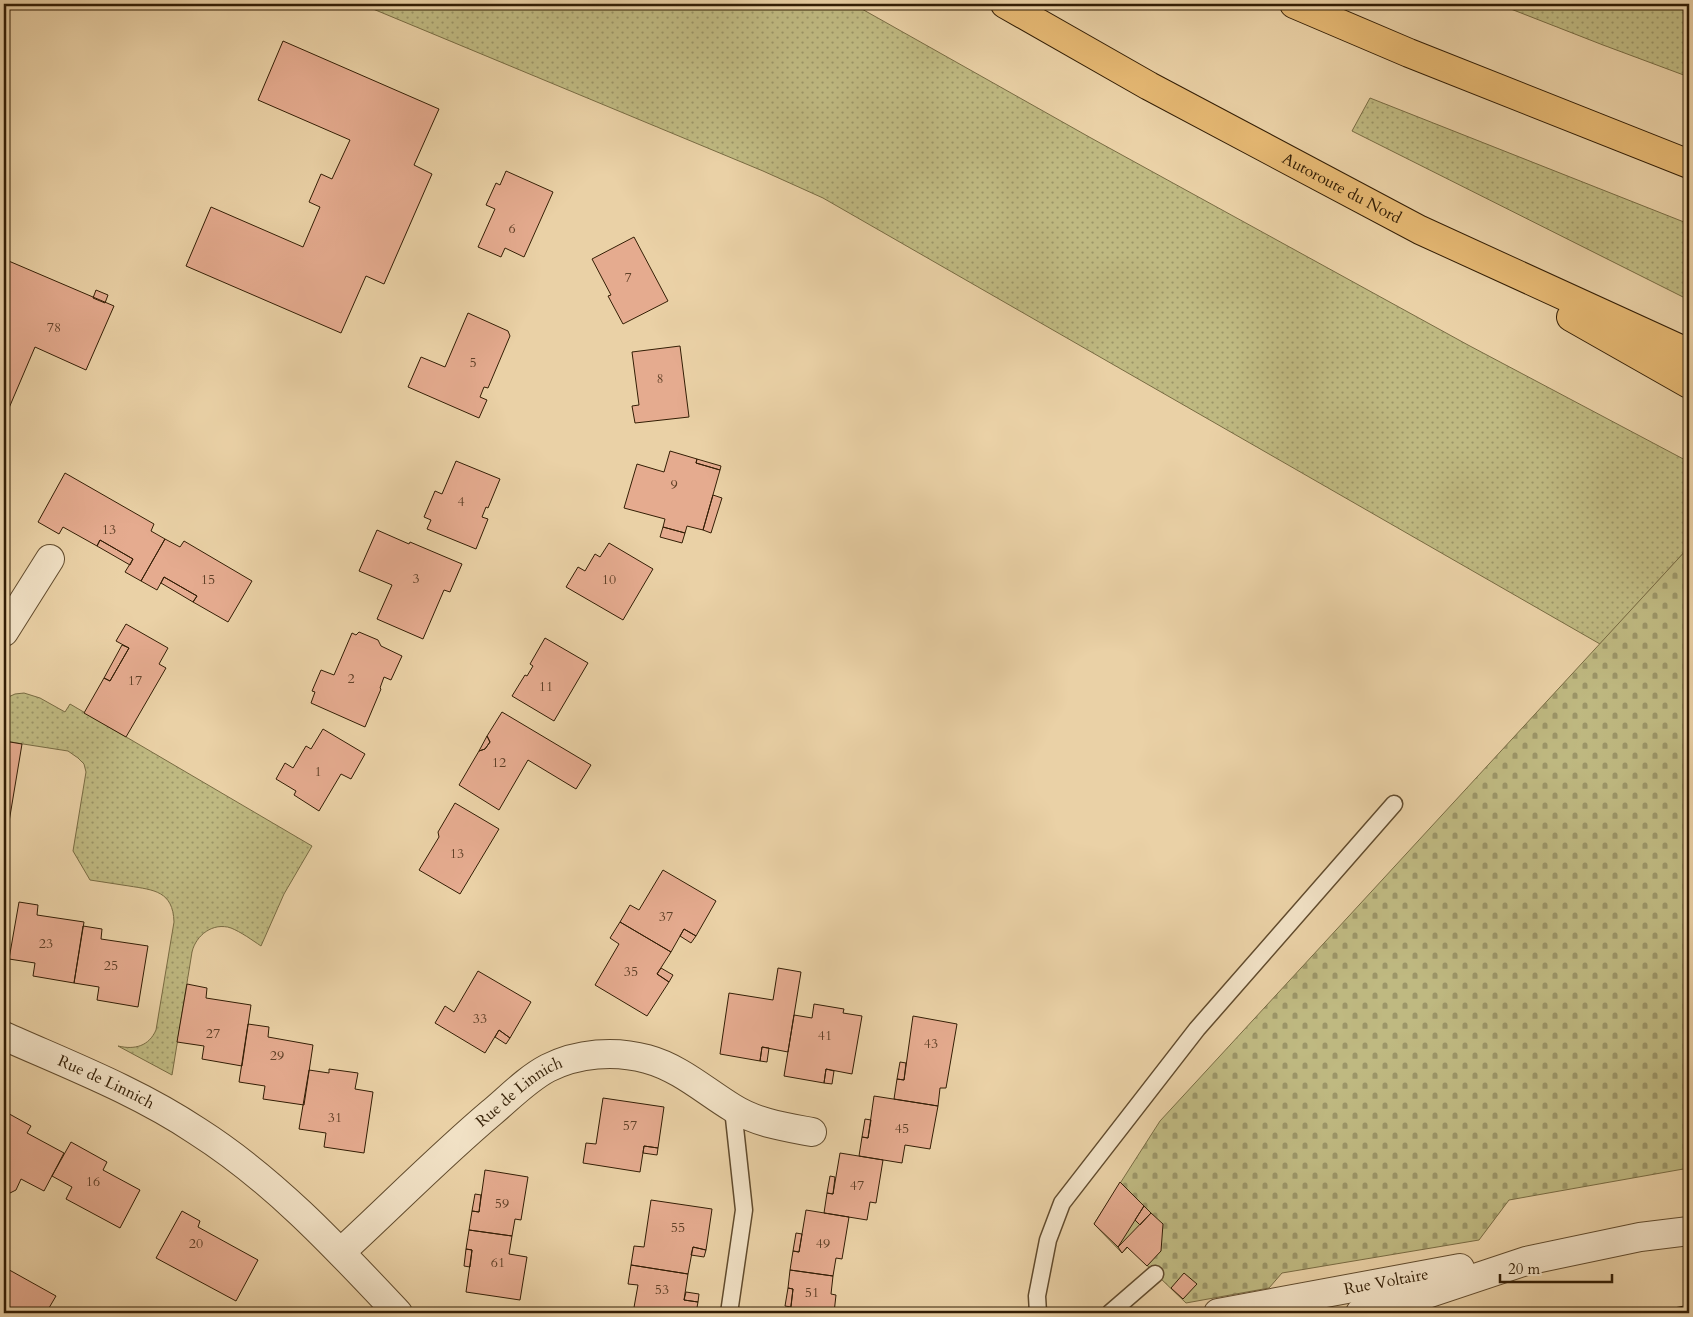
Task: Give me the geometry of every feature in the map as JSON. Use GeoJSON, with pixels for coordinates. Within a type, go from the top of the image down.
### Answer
{"type":"FeatureCollection","features":[{"type":"Feature","properties":{"kind":"highway","name":"Autoroute du Nord"},"geometry":{"type":"LineString","coordinates":[[1005,4],[1149,86],[1420,230],[1689,354]]}},
{"type":"Feature","properties":{"kind":"highway"},"geometry":{"type":"LineString","coordinates":[[1294,4],[1409,53],[1689,164]]}},
{"type":"Feature","properties":{"kind":"highway"},"geometry":{"type":"LineString","coordinates":[[1409,53],[1689,144]]}},
{"type":"Feature","properties":{"kind":"highway"},"geometry":{"type":"LineString","coordinates":[[1420,230],[1689,384]]}},
{"type":"Feature","properties":{"kind":"street"},"geometry":{"type":"LineString","coordinates":[[4,632],[50,559]]}},
{"type":"Feature","properties":{"kind":"street","name":"Rue de Linnich"},"geometry":{"type":"LineString","coordinates":[[4,1036],[118,1086],[198,1131],[229,1153],[284,1198],[341,1252],[398,1313]]}},
{"type":"Feature","properties":{"kind":"street","name":"Rue de Linnich"},"geometry":{"type":"LineString","coordinates":[[341,1252],[475,1127],[534,1076],[566,1060],[606,1054],[648,1059],[667,1066],[691,1079],[733,1109],[751,1118],[769,1124],[812,1132]]}},
{"type":"Feature","properties":{"kind":"street","name":"Rue Voltaire"},"geometry":{"type":"LineString","coordinates":[[1640,1237],[1689,1222]]}},
{"type":"Feature","properties":{"kind":"street","name":"Rue Voltaire"},"geometry":{"type":"LineString","coordinates":[[1232,1312],[1462,1268],[1526,1260],[1640,1237],[1689,1231]]}},
{"type":"Feature","properties":{"kind":"street","name":"Rue Voltaire"},"geometry":{"type":"LineString","coordinates":[[1360,1313],[1400,1303],[1526,1260]]}},
{"type":"Feature","properties":{"kind":"lane"},"geometry":{"type":"LineString","coordinates":[[1038,1313],[1037,1296],[1048,1240],[1062,1203],[1197,1029],[1394,804]]}},
{"type":"Feature","properties":{"kind":"lane"},"geometry":{"type":"LineString","coordinates":[[729,1313],[744,1210],[733,1109]]}},
{"type":"Feature","properties":{"kind":"lane"},"geometry":{"type":"LineString","coordinates":[[1110,1313],[1155,1274]]}},
{"type":"Feature","properties":{"kind":"green space"},"geometry":{"type":"Polygon","coordinates":[[[361,4],[853,4],[1091,138],[1468,345],[1689,462],[1689,547],[1600,644],[823,198],[763,171],[361,4]]]}},
{"type":"Feature","properties":{"kind":"green space"},"geometry":{"type":"Polygon","coordinates":[[[1498,4],[1689,4],[1689,77],[1603,45],[1498,4]]]}},
{"type":"Feature","properties":{"kind":"green space"},"geometry":{"type":"Polygon","coordinates":[[[1370,98],[1689,224],[1689,300],[1352,131],[1370,98]]]}},
{"type":"Feature","properties":{"kind":"green space"},"geometry":{"type":"Polygon","coordinates":[[[1689,547],[1689,1168],[1509,1200],[1479,1240],[1282,1273],[1269,1288],[1186,1303],[1128,1247],[1122,1253],[1094,1224],[1160,1121],[1689,547]]]}},
{"type":"Feature","properties":{"kind":"green space"},"geometry":{"type":"Polygon","coordinates":[[[24,693],[40,698],[65,712],[70,704],[312,846],[284,894],[261,946],[239,932],[224,927],[212,928],[197,940],[192,952],[172,1075],[118,1046],[141,1046],[150,1040],[156,1030],[174,922],[170,904],[166,898],[154,891],[90,880],[73,851],[86,772],[84,764],[68,751],[4,741],[4,699],[15,694],[24,693]]]}},
{"type":"Feature","properties":{"kind":"building"},"geometry":{"type":"Polygon","coordinates":[[[283,41],[439,109],[414,165],[432,174],[384,284],[366,276],[341,333],[186,266],[211,207],[303,247],[320,207],[309,202],[321,174],[332,179],[350,140],[258,100],[283,41]]]}},
{"type":"Feature","properties":{"kind":"building"},"geometry":{"type":"Polygon","coordinates":[[[506,171],[553,192],[524,257],[505,248],[501,257],[478,247],[495,209],[486,205],[496,183],[500,185],[506,171]]]}},
{"type":"Feature","properties":{"kind":"building"},"geometry":{"type":"Polygon","coordinates":[[[634,237],[668,301],[623,324],[608,296],[611,295],[592,259],[634,237]]]}},
{"type":"Feature","properties":{"kind":"building"},"geometry":{"type":"Polygon","coordinates":[[[4,259],[114,306],[86,370],[35,347],[9,408],[4,405],[4,259]]]}},
{"type":"Feature","properties":{"kind":"building"},"geometry":{"type":"Polygon","coordinates":[[[96,290],[108,295],[105,303],[93,298],[96,290]]]}},
{"type":"Feature","properties":{"kind":"building"},"geometry":{"type":"Polygon","coordinates":[[[468,313],[508,331],[510,336],[488,388],[484,387],[480,397],[487,400],[479,418],[408,387],[421,357],[445,367],[468,313]]]}},
{"type":"Feature","properties":{"kind":"building"},"geometry":{"type":"Polygon","coordinates":[[[680,346],[689,417],[635,423],[632,406],[639,405],[632,352],[680,346]]]}},
{"type":"Feature","properties":{"kind":"building"},"geometry":{"type":"Polygon","coordinates":[[[670,451],[697,459],[696,463],[720,470],[703,530],[687,526],[685,533],[663,527],[665,519],[624,508],[637,464],[664,472],[670,451]]]}},
{"type":"Feature","properties":{"kind":"building"},"geometry":{"type":"Polygon","coordinates":[[[697,459],[721,466],[720,470],[696,463],[697,459]]]}},
{"type":"Feature","properties":{"kind":"building"},"geometry":{"type":"Polygon","coordinates":[[[456,461],[500,479],[488,508],[486,507],[482,517],[488,519],[476,549],[427,529],[431,520],[424,517],[435,491],[442,494],[456,461]]]}},
{"type":"Feature","properties":{"kind":"building"},"geometry":{"type":"Polygon","coordinates":[[[65,473],[154,524],[151,531],[165,539],[141,581],[125,572],[133,559],[100,540],[97,546],[63,527],[59,534],[38,522],[65,473]]]}},
{"type":"Feature","properties":{"kind":"building"},"geometry":{"type":"Polygon","coordinates":[[[713,495],[722,498],[711,533],[703,530],[713,495]]]}},
{"type":"Feature","properties":{"kind":"building"},"geometry":{"type":"Polygon","coordinates":[[[663,527],[685,533],[682,543],[660,537],[663,527]]]}},
{"type":"Feature","properties":{"kind":"building"},"geometry":{"type":"Polygon","coordinates":[[[377,530],[462,564],[450,592],[444,590],[423,639],[377,619],[392,585],[359,571],[377,530]]]}},
{"type":"Feature","properties":{"kind":"building"},"geometry":{"type":"Polygon","coordinates":[[[165,539],[180,547],[184,541],[252,581],[228,622],[193,602],[197,596],[164,577],[157,590],[141,581],[165,539]]]}},
{"type":"Feature","properties":{"kind":"building"},"geometry":{"type":"Polygon","coordinates":[[[100,540],[133,559],[130,565],[97,546],[100,540]]]}},
{"type":"Feature","properties":{"kind":"building"},"geometry":{"type":"Polygon","coordinates":[[[609,543],[653,569],[623,620],[566,587],[578,567],[585,571],[595,554],[600,557],[609,543]]]}},
{"type":"Feature","properties":{"kind":"building"},"geometry":{"type":"Polygon","coordinates":[[[164,577],[197,596],[193,602],[161,583],[164,577]]]}},
{"type":"Feature","properties":{"kind":"building"},"geometry":{"type":"Polygon","coordinates":[[[126,624],[168,648],[159,664],[166,668],[126,737],[84,713],[104,678],[110,681],[129,648],[116,641],[126,624]]]}},
{"type":"Feature","properties":{"kind":"building"},"geometry":{"type":"Polygon","coordinates":[[[359,632],[378,640],[381,646],[402,656],[391,680],[384,677],[365,727],[311,703],[315,692],[312,691],[321,670],[334,675],[352,633],[356,635],[359,632]]]}},
{"type":"Feature","properties":{"kind":"building"},"geometry":{"type":"Polygon","coordinates":[[[545,638],[588,663],[554,721],[512,696],[533,666],[530,664],[545,638]]]}},
{"type":"Feature","properties":{"kind":"building"},"geometry":{"type":"Polygon","coordinates":[[[122,645],[129,648],[110,681],[104,678],[122,645]]]}},
{"type":"Feature","properties":{"kind":"building"},"geometry":{"type":"Polygon","coordinates":[[[502,712],[591,765],[576,789],[528,760],[499,810],[459,785],[479,751],[485,749],[490,742],[487,736],[502,712]]]}},
{"type":"Feature","properties":{"kind":"building"},"geometry":{"type":"Polygon","coordinates":[[[323,729],[365,754],[351,779],[341,774],[319,811],[294,795],[296,791],[276,779],[285,763],[293,768],[306,746],[311,749],[323,729]]]}},
{"type":"Feature","properties":{"kind":"building"},"geometry":{"type":"Polygon","coordinates":[[[487,736],[490,742],[485,749],[479,751],[487,736]]]}},
{"type":"Feature","properties":{"kind":"building"},"geometry":{"type":"Polygon","coordinates":[[[4,741],[22,744],[9,822],[4,822],[4,741]]]}},
{"type":"Feature","properties":{"kind":"building"},"geometry":{"type":"Polygon","coordinates":[[[455,803],[499,829],[460,894],[419,870],[439,837],[438,832],[455,803]]]}},
{"type":"Feature","properties":{"kind":"building"},"geometry":{"type":"Polygon","coordinates":[[[663,870],[716,901],[696,936],[684,929],[671,952],[620,922],[630,905],[639,910],[663,870]]]}},
{"type":"Feature","properties":{"kind":"building"},"geometry":{"type":"Polygon","coordinates":[[[19,902],[38,905],[37,915],[84,922],[74,983],[33,976],[35,963],[9,959],[19,902]]]}},
{"type":"Feature","properties":{"kind":"building"},"geometry":{"type":"Polygon","coordinates":[[[620,922],[671,952],[657,974],[669,982],[647,1016],[595,985],[619,944],[610,938],[620,922]]]}},
{"type":"Feature","properties":{"kind":"building"},"geometry":{"type":"Polygon","coordinates":[[[83,926],[102,929],[101,939],[148,946],[138,1007],[97,1000],[99,987],[74,983],[83,926]]]}},
{"type":"Feature","properties":{"kind":"building"},"geometry":{"type":"Polygon","coordinates":[[[684,929],[696,936],[691,943],[680,936],[684,929]]]}},
{"type":"Feature","properties":{"kind":"building"},"geometry":{"type":"Polygon","coordinates":[[[661,968],[673,975],[669,982],[657,974],[661,968]]]}},
{"type":"Feature","properties":{"kind":"building"},"geometry":{"type":"Polygon","coordinates":[[[778,968],[801,972],[788,1052],[762,1047],[760,1061],[720,1054],[729,993],[773,1000],[778,968]]]}},
{"type":"Feature","properties":{"kind":"building"},"geometry":{"type":"Polygon","coordinates":[[[478,971],[531,1002],[510,1038],[499,1030],[485,1053],[435,1023],[445,1006],[454,1012],[478,971]]]}},
{"type":"Feature","properties":{"kind":"building"},"geometry":{"type":"Polygon","coordinates":[[[187,984],[207,988],[206,998],[251,1005],[242,1066],[202,1059],[204,1046],[177,1042],[187,984]]]}},
{"type":"Feature","properties":{"kind":"building"},"geometry":{"type":"Polygon","coordinates":[[[814,1004],[844,1009],[843,1013],[862,1016],[852,1074],[826,1069],[824,1083],[784,1076],[794,1015],[812,1018],[814,1004]]]}},
{"type":"Feature","properties":{"kind":"building"},"geometry":{"type":"Polygon","coordinates":[[[913,1016],[957,1024],[946,1088],[940,1088],[938,1106],[894,1099],[897,1079],[904,1080],[913,1016]]]}},
{"type":"Feature","properties":{"kind":"building"},"geometry":{"type":"Polygon","coordinates":[[[248,1024],[269,1027],[268,1037],[313,1045],[304,1105],[263,1099],[265,1086],[239,1082],[248,1024]]]}},
{"type":"Feature","properties":{"kind":"building"},"geometry":{"type":"Polygon","coordinates":[[[499,1030],[510,1038],[506,1044],[495,1037],[499,1030]]]}},
{"type":"Feature","properties":{"kind":"building"},"geometry":{"type":"Polygon","coordinates":[[[762,1047],[769,1048],[767,1062],[760,1061],[762,1047]]]}},
{"type":"Feature","properties":{"kind":"building"},"geometry":{"type":"Polygon","coordinates":[[[900,1062],[906,1063],[904,1080],[897,1079],[900,1062]]]}},
{"type":"Feature","properties":{"kind":"building"},"geometry":{"type":"Polygon","coordinates":[[[329,1069],[358,1073],[355,1089],[373,1092],[364,1153],[324,1147],[326,1133],[299,1129],[309,1070],[329,1073],[329,1069]]]}},
{"type":"Feature","properties":{"kind":"building"},"geometry":{"type":"Polygon","coordinates":[[[826,1069],[834,1071],[832,1084],[824,1083],[826,1069]]]}},
{"type":"Feature","properties":{"kind":"building"},"geometry":{"type":"Polygon","coordinates":[[[874,1096],[938,1106],[930,1149],[905,1145],[902,1163],[859,1156],[862,1137],[868,1138],[874,1096]]]}},
{"type":"Feature","properties":{"kind":"building"},"geometry":{"type":"Polygon","coordinates":[[[603,1098],[664,1107],[658,1148],[644,1146],[640,1172],[583,1163],[586,1143],[596,1144],[603,1098]]]}},
{"type":"Feature","properties":{"kind":"building"},"geometry":{"type":"Polygon","coordinates":[[[4,1111],[31,1126],[27,1133],[64,1153],[44,1191],[21,1179],[16,1190],[8,1194],[4,1191],[4,1111]]]}},
{"type":"Feature","properties":{"kind":"building"},"geometry":{"type":"Polygon","coordinates":[[[865,1119],[871,1120],[868,1138],[862,1137],[865,1119]]]}},
{"type":"Feature","properties":{"kind":"building"},"geometry":{"type":"Polygon","coordinates":[[[71,1142],[107,1162],[103,1170],[140,1190],[120,1228],[66,1199],[72,1187],[52,1176],[71,1142]]]}},
{"type":"Feature","properties":{"kind":"building"},"geometry":{"type":"Polygon","coordinates":[[[644,1146],[658,1148],[657,1155],[643,1153],[644,1146]]]}},
{"type":"Feature","properties":{"kind":"building"},"geometry":{"type":"Polygon","coordinates":[[[840,1153],[883,1160],[876,1203],[870,1202],[867,1220],[824,1213],[827,1193],[833,1194],[840,1153]]]}},
{"type":"Feature","properties":{"kind":"building"},"geometry":{"type":"Polygon","coordinates":[[[485,1170],[528,1177],[521,1220],[515,1219],[512,1236],[469,1230],[472,1211],[479,1212],[485,1170]]]}},
{"type":"Feature","properties":{"kind":"building"},"geometry":{"type":"Polygon","coordinates":[[[830,1176],[835,1177],[833,1194],[827,1193],[830,1176]]]}},
{"type":"Feature","properties":{"kind":"building"},"geometry":{"type":"Polygon","coordinates":[[[1120,1182],[1144,1206],[1118,1247],[1094,1224],[1120,1182]]]}},
{"type":"Feature","properties":{"kind":"building"},"geometry":{"type":"Polygon","coordinates":[[[475,1194],[481,1195],[479,1212],[472,1211],[475,1194]]]}},
{"type":"Feature","properties":{"kind":"building"},"geometry":{"type":"Polygon","coordinates":[[[651,1200],[712,1209],[706,1250],[693,1247],[688,1274],[631,1265],[634,1246],[644,1247],[651,1200]]]}},
{"type":"Feature","properties":{"kind":"building"},"geometry":{"type":"Polygon","coordinates":[[[1144,1206],[1151,1213],[1140,1225],[1135,1220],[1144,1206]]]}},
{"type":"Feature","properties":{"kind":"building"},"geometry":{"type":"Polygon","coordinates":[[[806,1210],[849,1217],[842,1259],[836,1258],[833,1276],[790,1270],[793,1251],[799,1252],[806,1210]]]}},
{"type":"Feature","properties":{"kind":"building"},"geometry":{"type":"Polygon","coordinates":[[[182,1211],[200,1221],[198,1227],[258,1260],[236,1301],[156,1258],[182,1211]]]}},
{"type":"Feature","properties":{"kind":"building"},"geometry":{"type":"Polygon","coordinates":[[[1151,1213],[1163,1224],[1161,1251],[1147,1266],[1127,1247],[1122,1253],[1118,1247],[1151,1213]]]}},
{"type":"Feature","properties":{"kind":"building"},"geometry":{"type":"Polygon","coordinates":[[[469,1230],[512,1236],[509,1254],[527,1257],[520,1300],[466,1292],[472,1250],[466,1249],[469,1230]]]}},
{"type":"Feature","properties":{"kind":"building"},"geometry":{"type":"Polygon","coordinates":[[[796,1233],[802,1234],[799,1252],[793,1251],[796,1233]]]}},
{"type":"Feature","properties":{"kind":"building"},"geometry":{"type":"Polygon","coordinates":[[[693,1247],[706,1250],[704,1257],[691,1255],[693,1247]]]}},
{"type":"Feature","properties":{"kind":"building"},"geometry":{"type":"Polygon","coordinates":[[[466,1249],[472,1250],[470,1267],[464,1266],[466,1249]]]}},
{"type":"Feature","properties":{"kind":"building"},"geometry":{"type":"Polygon","coordinates":[[[631,1265],[688,1274],[684,1300],[698,1302],[696,1313],[633,1313],[638,1285],[628,1284],[631,1265]]]}},
{"type":"Feature","properties":{"kind":"building"},"geometry":{"type":"Polygon","coordinates":[[[4,1267],[56,1296],[46,1313],[4,1313],[4,1267]]]}},
{"type":"Feature","properties":{"kind":"building"},"geometry":{"type":"Polygon","coordinates":[[[790,1270],[833,1276],[831,1294],[836,1295],[834,1313],[790,1313],[793,1289],[788,1288],[790,1270]]]}},
{"type":"Feature","properties":{"kind":"building"},"geometry":{"type":"Polygon","coordinates":[[[1184,1273],[1197,1284],[1183,1299],[1171,1288],[1184,1273]]]}},
{"type":"Feature","properties":{"kind":"building"},"geometry":{"type":"Polygon","coordinates":[[[788,1288],[793,1289],[791,1307],[785,1306],[788,1288]]]}},
{"type":"Feature","properties":{"kind":"building"},"geometry":{"type":"Polygon","coordinates":[[[686,1292],[699,1294],[698,1302],[684,1300],[686,1292]]]}},
{"type":"Feature","properties":{"kind":"building"},"geometry":{"type":"Polygon","coordinates":[[[1689,1305],[1689,1313],[1675,1313],[1674,1308],[1689,1305]]]}}]}
